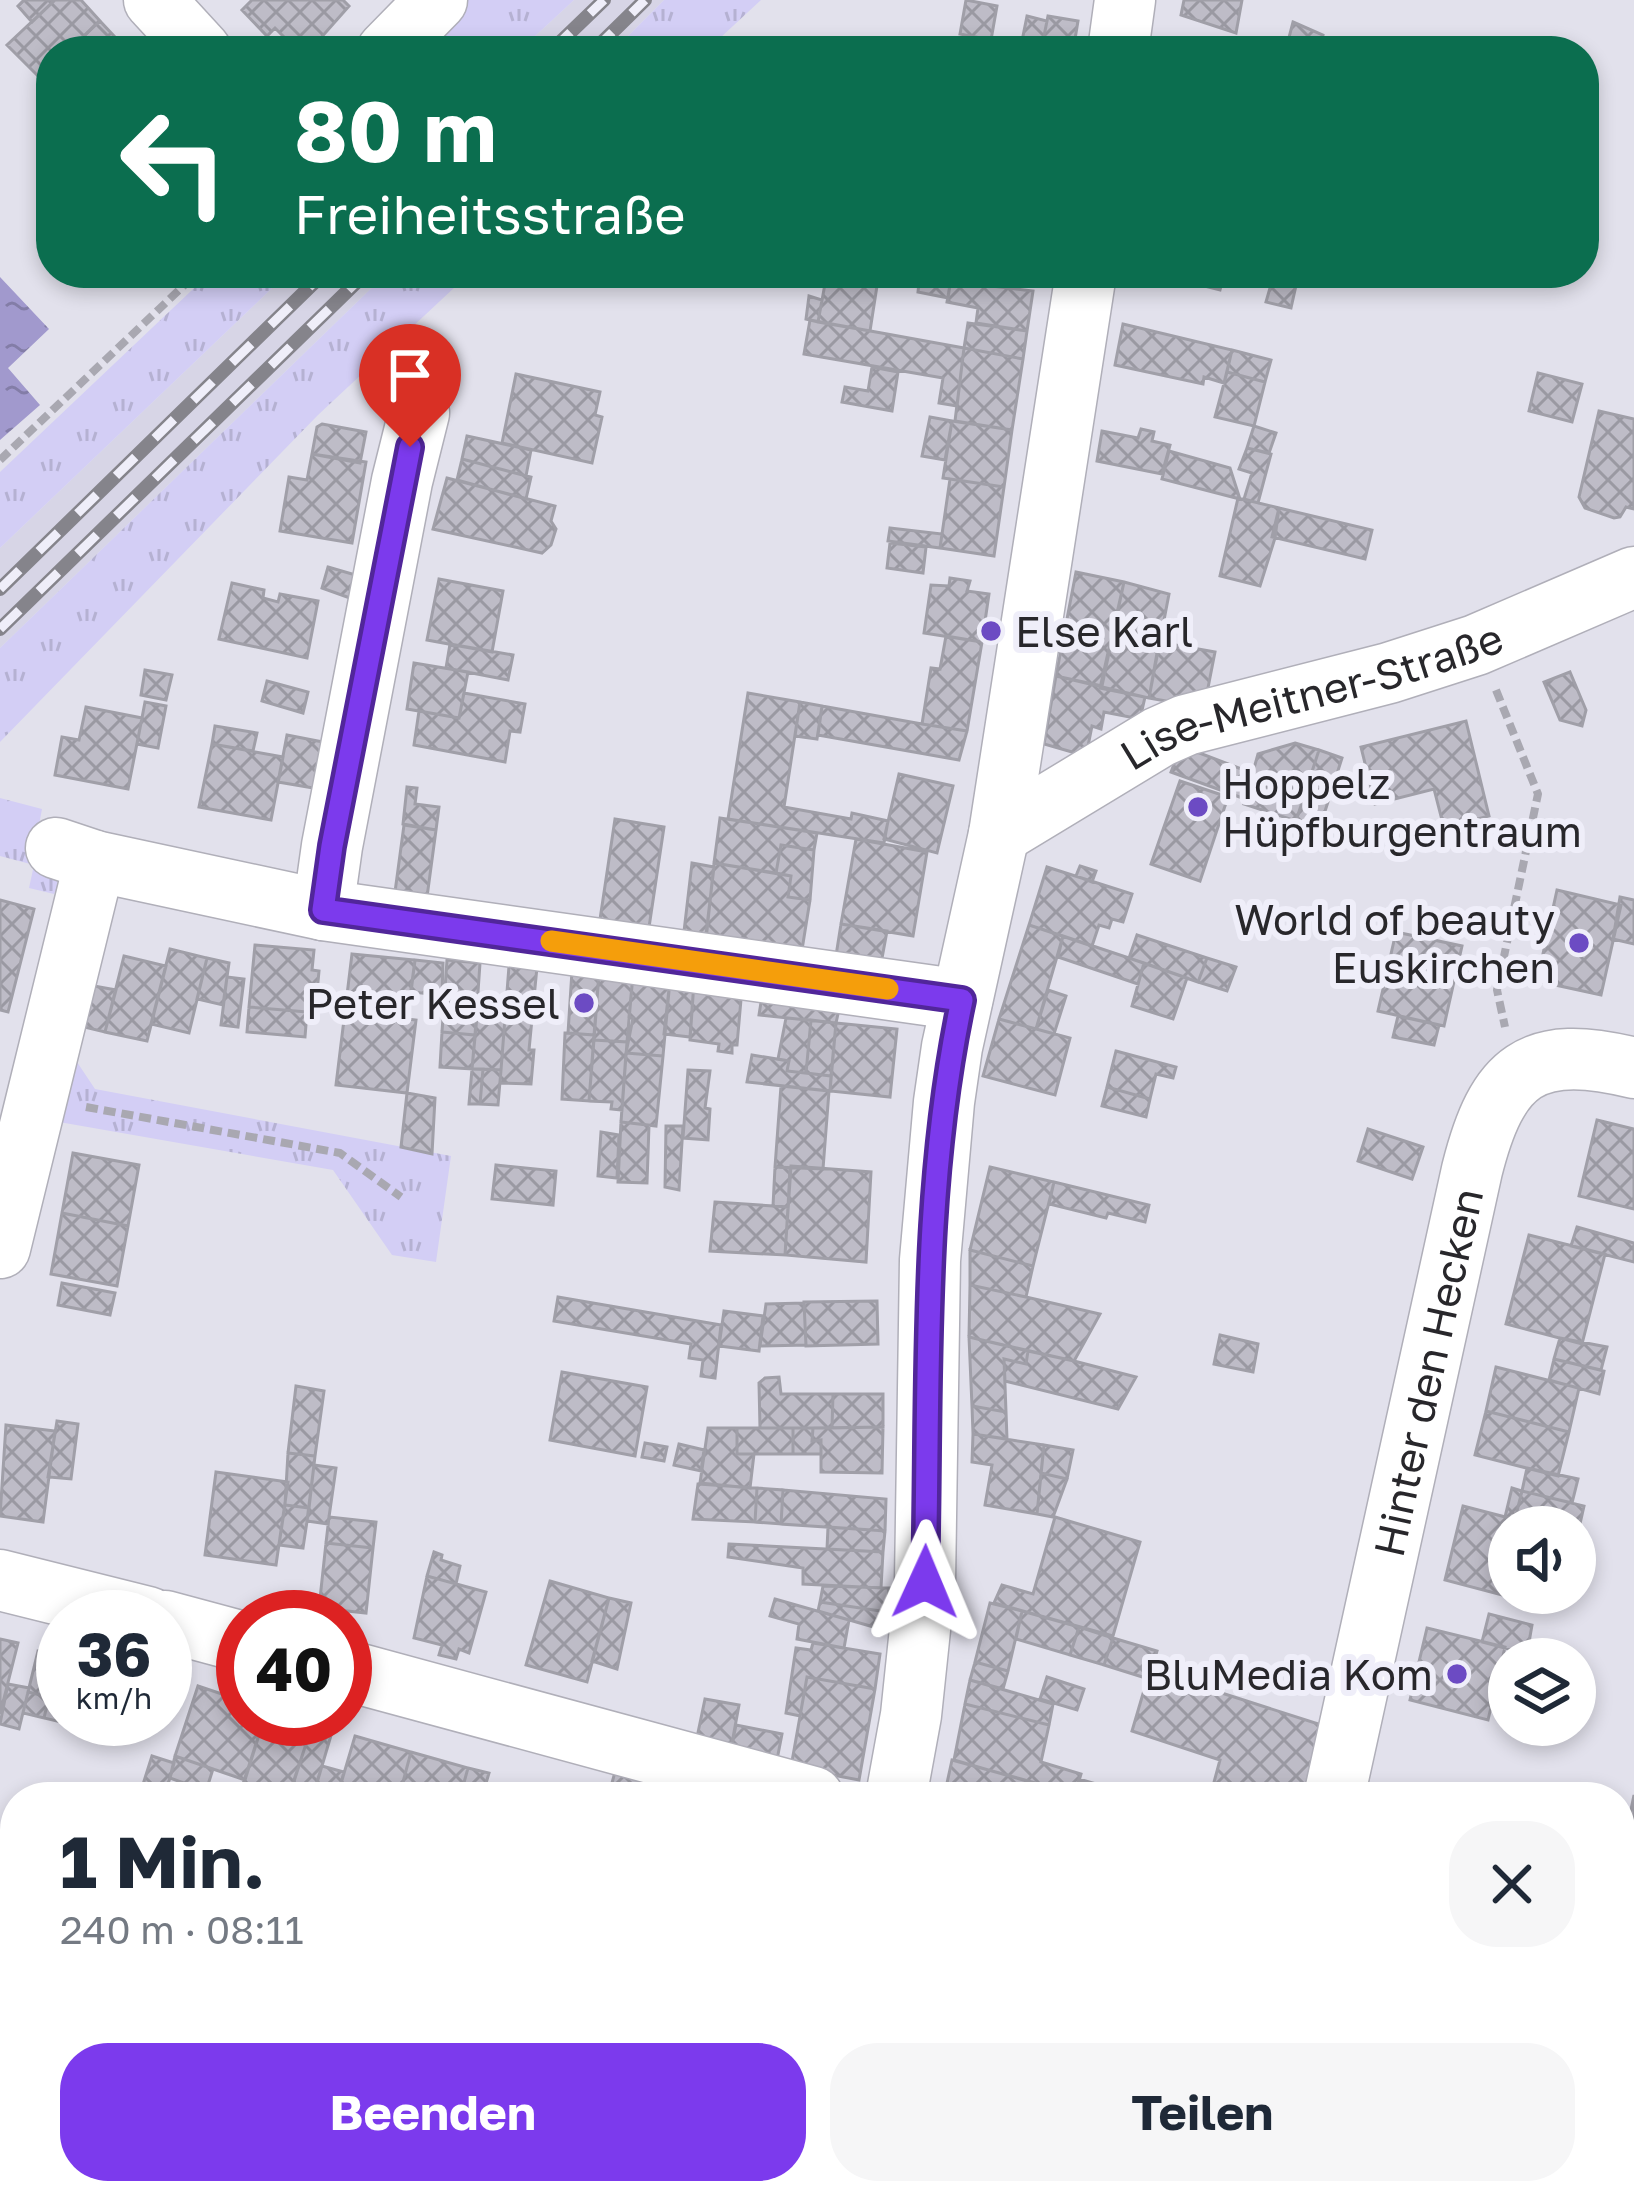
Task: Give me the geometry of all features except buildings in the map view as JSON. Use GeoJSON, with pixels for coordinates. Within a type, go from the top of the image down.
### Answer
{"type":"FeatureCollection","features":[{"type":"Feature","properties":{"kind":"street"},"geometry":{"type":"LineString","coordinates":[[154,0],[187,36]]}},
{"type":"Feature","properties":{"kind":"street"},"geometry":{"type":"LineString","coordinates":[[402,36],[437,0]]}},
{"type":"Feature","properties":{"kind":"street"},"geometry":{"type":"LineString","coordinates":[[1120,36],[1125,0]]}},
{"type":"Feature","properties":{"kind":"street"},"geometry":{"type":"LineString","coordinates":[[899,1782],[925,1582],[934,1193],[952,1047],[999,834],[1084,288]]}},
{"type":"Feature","properties":{"kind":"street"},"geometry":{"type":"LineString","coordinates":[[323,910],[418,413]]}},
{"type":"Feature","properties":{"kind":"street","name":"Lise-Meitner-Straße"},"geometry":{"type":"LineString","coordinates":[[999,834],[1159,736],[1186,725],[1389,673],[1476,645],[1634,577]]}},
{"type":"Feature","properties":{"kind":"street"},"geometry":{"type":"LineString","coordinates":[[0,1248],[37,1096],[75,855],[323,910],[962,1000]]}},
{"type":"Feature","properties":{"kind":"street"},"geometry":{"type":"LineString","coordinates":[[1515,1078],[1546,1061],[1565,1058],[1634,1068]]}},
{"type":"Feature","properties":{"kind":"street","name":"Hinter den Hecken"},"geometry":{"type":"LineString","coordinates":[[1337,1782],[1483,1126],[1491,1107],[1515,1078]]}},
{"type":"Feature","properties":{"kind":"street"},"geometry":{"type":"LineString","coordinates":[[0,1580],[40,1590]]}},
{"type":"Feature","properties":{"kind":"street"},"geometry":{"type":"LineString","coordinates":[[372,1677],[758,1782]]}},
{"type":"Feature","properties":{"kind":"path"},"geometry":{"type":"LineString","coordinates":[[0,460],[181,288]]}},
{"type":"Feature","properties":{"kind":"path"},"geometry":{"type":"LineString","coordinates":[[1476,645],[1538,794],[1497,989],[1515,1078]]}},
{"type":"Feature","properties":{"kind":"path"},"geometry":{"type":"LineString","coordinates":[[37,1096],[340,1153],[401,1197]]}},
{"type":"Feature","properties":{"kind":"shaded area"},"geometry":{"type":"Polygon","coordinates":[[[574,0],[664,0],[628,36],[535,36],[574,0]]]}},
{"type":"Feature","properties":{"kind":"shaded area"},"geometry":{"type":"Polygon","coordinates":[[[272,288],[372,288],[0,648],[0,548],[272,288]]]}},
{"type":"Feature","properties":{"kind":"green space"},"geometry":{"type":"Polygon","coordinates":[[[462,0],[574,0],[535,36],[427,36],[462,0]]]}},
{"type":"Feature","properties":{"kind":"green space"},"geometry":{"type":"Polygon","coordinates":[[[664,0],[761,0],[722,36],[628,36],[664,0]]]}},
{"type":"Feature","properties":{"kind":"green space"},"geometry":{"type":"Polygon","coordinates":[[[194,288],[272,288],[0,548],[0,472],[194,288]]]}},
{"type":"Feature","properties":{"kind":"green space"},"geometry":{"type":"Polygon","coordinates":[[[372,288],[454,288],[318,415],[0,742],[0,648],[372,288]]]}},
{"type":"Feature","properties":{"kind":"green space"},"geometry":{"type":"Polygon","coordinates":[[[0,798],[42,809],[36,841],[60,880],[54,894],[29,888],[34,865],[0,856],[0,798]]]}},
{"type":"Feature","properties":{"kind":"green space"},"geometry":{"type":"Polygon","coordinates":[[[75,1059],[95,1089],[451,1156],[436,1262],[392,1255],[333,1170],[59,1122],[75,1059]]]}},
{"type":"Feature","properties":{"kind":"water"},"geometry":{"type":"Polygon","coordinates":[[[0,277],[49,329],[8,368],[40,405],[0,440],[0,277]]]}},
{"type":"Feature","properties":{"kind":"railway"},"geometry":{"type":"LineString","coordinates":[[567,36],[604,0]]}},
{"type":"Feature","properties":{"kind":"railway"},"geometry":{"type":"LineString","coordinates":[[608,36],[645,0]]}},
{"type":"Feature","properties":{"kind":"railway"},"geometry":{"type":"LineString","coordinates":[[0,589],[309,288]]}},
{"type":"Feature","properties":{"kind":"railway"},"geometry":{"type":"LineString","coordinates":[[0,629],[351,288]]}},
{"type":"Feature","properties":{"kind":"slow traffic"},"geometry":{"type":"LineString","coordinates":[[551,941],[888,989]]}},
{"type":"Feature","properties":{"kind":"place","name":"Else Karl"},"geometry":{"type":"Point","coordinates":[991,631]}},
{"type":"Feature","properties":{"kind":"place","name":"Hoppelz Hüpfburgentraum"},"geometry":{"type":"Point","coordinates":[1198,807]}},
{"type":"Feature","properties":{"kind":"place","name":"World of beauty Euskirchen"},"geometry":{"type":"Point","coordinates":[1579,943]}},
{"type":"Feature","properties":{"kind":"place","name":"Peter Kessel"},"geometry":{"type":"Point","coordinates":[584,1003]}},
{"type":"Feature","properties":{"kind":"place","name":"BluMedia Kom"},"geometry":{"type":"Point","coordinates":[1457,1674]}},
{"type":"Feature","properties":{"kind":"route"},"geometry":{"type":"LineString","coordinates":[[410,447],[323,910],[962,1000],[934,1193],[925,1582]]}}]}
